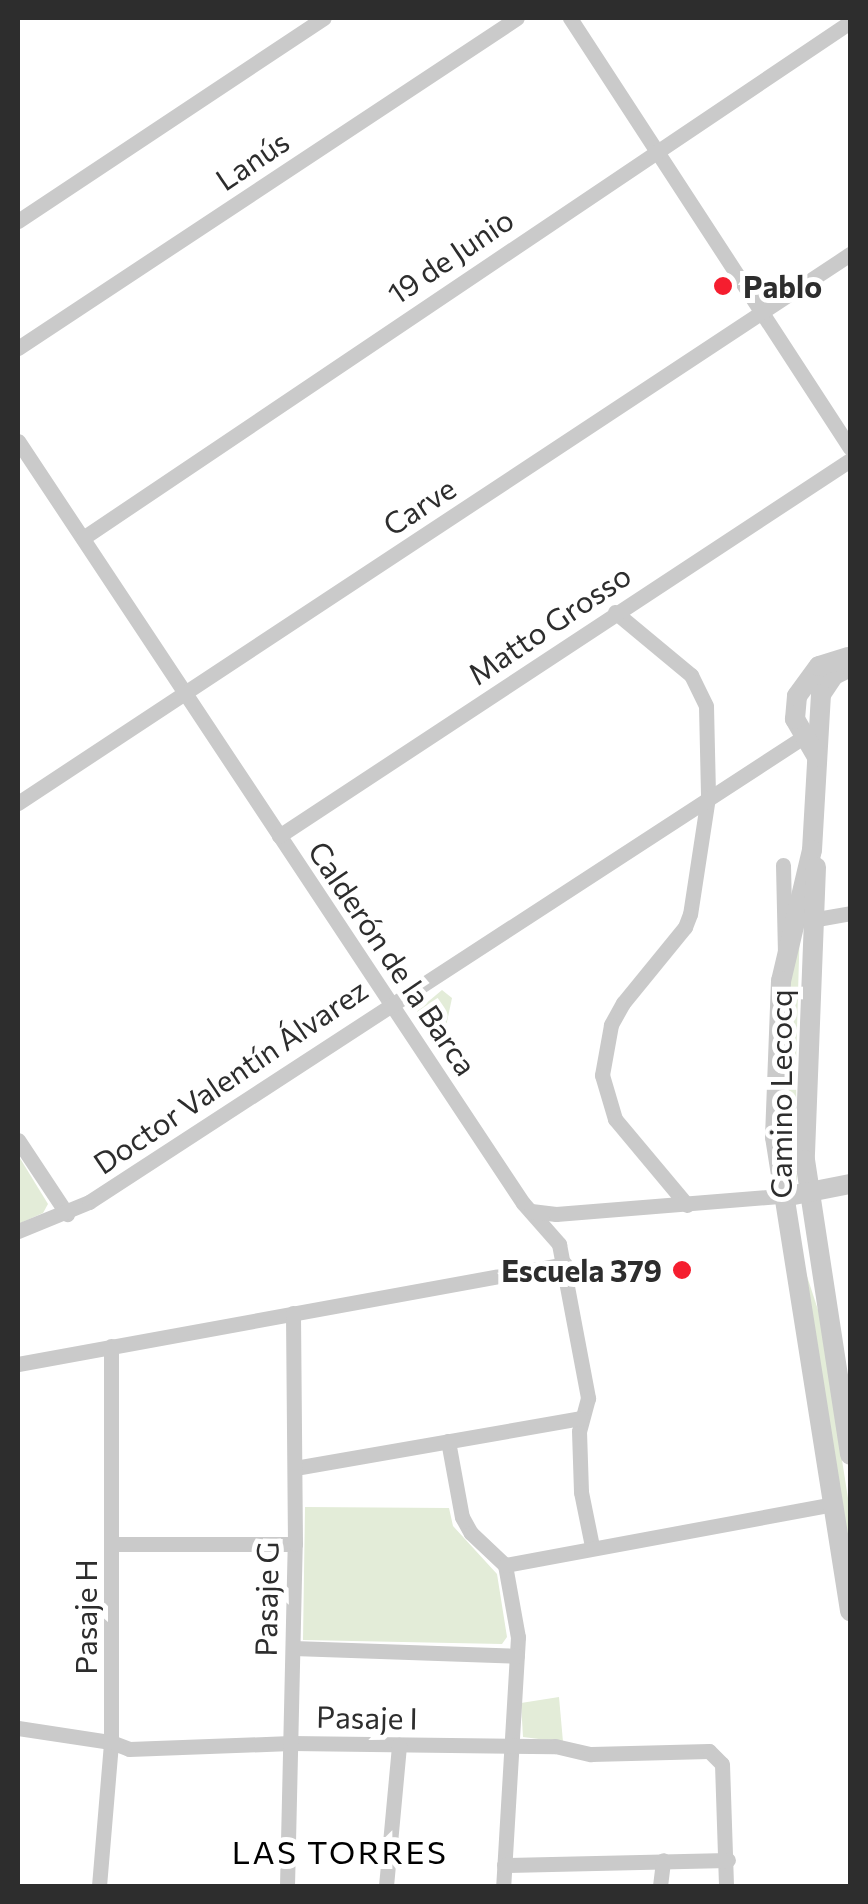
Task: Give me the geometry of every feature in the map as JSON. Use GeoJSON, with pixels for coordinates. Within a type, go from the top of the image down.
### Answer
{"type":"FeatureCollection","features":[{"type":"Feature","properties":{"kind":"street"},"geometry":{"type":"LineString","coordinates":[[18,221],[324,18]]}},
{"type":"Feature","properties":{"kind":"street","name":"Lanús"},"geometry":{"type":"LineString","coordinates":[[18,348],[517,18]]}},
{"type":"Feature","properties":{"kind":"street"},"geometry":{"type":"LineString","coordinates":[[570,18],[850,448]]}},
{"type":"Feature","properties":{"kind":"street","name":"19 de Junio"},"geometry":{"type":"LineString","coordinates":[[82,538],[850,22]]}},
{"type":"Feature","properties":{"kind":"street","name":"Carve"},"geometry":{"type":"LineString","coordinates":[[18,803],[850,254]]}},
{"type":"Feature","properties":{"kind":"street","name":"Calderón de la Barca"},"geometry":{"type":"LineString","coordinates":[[18,440],[390,1003],[530,1211],[551,1232],[566,1264],[588,1398],[582,1418],[581,1492],[592,1546]]}},
{"type":"Feature","properties":{"kind":"street","name":"Matto Grosso"},"geometry":{"type":"LineString","coordinates":[[279,836],[850,460]]}},
{"type":"Feature","properties":{"kind":"street"},"geometry":{"type":"LineString","coordinates":[[615,612],[691,675],[706,706],[708,797],[685,927],[622,1002],[610,1024],[602,1075],[615,1119],[687,1205]]}},
{"type":"Feature","properties":{"kind":"street","name":"Camino Lecocq"},"geometry":{"type":"LineString","coordinates":[[850,657],[819,666],[802,685],[794,710],[812,732],[818,759],[812,850],[817,919],[810,965],[806,1078],[808,1194],[850,1456]]}},
{"type":"Feature","properties":{"kind":"street"},"geometry":{"type":"LineString","coordinates":[[812,732],[826,683],[850,667]]}},
{"type":"Feature","properties":{"kind":"street","name":"Doctor Valentín Álvarez"},"geometry":{"type":"LineString","coordinates":[[18,1232],[67,1214],[812,732]]}},
{"type":"Feature","properties":{"kind":"street","name":"Camino Lecocq"},"geometry":{"type":"LineString","coordinates":[[812,850],[785,955],[775,1137],[850,1610]]}},
{"type":"Feature","properties":{"kind":"street"},"geometry":{"type":"LineString","coordinates":[[783,866],[785,955]]}},
{"type":"Feature","properties":{"kind":"street"},"geometry":{"type":"LineString","coordinates":[[817,919],[850,913]]}},
{"type":"Feature","properties":{"kind":"street"},"geometry":{"type":"LineString","coordinates":[[18,1140],[67,1214]]}},
{"type":"Feature","properties":{"kind":"street"},"geometry":{"type":"LineString","coordinates":[[530,1211],[556,1214],[687,1205],[808,1194],[850,1184]]}},
{"type":"Feature","properties":{"kind":"street"},"geometry":{"type":"LineString","coordinates":[[18,1364],[566,1264]]}},
{"type":"Feature","properties":{"kind":"street","name":"Pasaje G"},"geometry":{"type":"LineString","coordinates":[[287,1886],[295,1544],[293,1312]]}},
{"type":"Feature","properties":{"kind":"street","name":"Pasaje H"},"geometry":{"type":"LineString","coordinates":[[99,1886],[112,1742],[111,1346]]}},
{"type":"Feature","properties":{"kind":"street"},"geometry":{"type":"LineString","coordinates":[[294,1468],[582,1418]]}},
{"type":"Feature","properties":{"kind":"street"},"geometry":{"type":"LineString","coordinates":[[448,1442],[467,1527],[505,1565],[518,1637],[503,1886]]}},
{"type":"Feature","properties":{"kind":"street"},"geometry":{"type":"LineString","coordinates":[[505,1565],[834,1504]]}},
{"type":"Feature","properties":{"kind":"street"},"geometry":{"type":"LineString","coordinates":[[113,1544],[295,1544]]}},
{"type":"Feature","properties":{"kind":"street"},"geometry":{"type":"LineString","coordinates":[[293,1648],[517,1656]]}},
{"type":"Feature","properties":{"kind":"street","name":"Pasaje I"},"geometry":{"type":"LineString","coordinates":[[18,1728],[112,1742],[129,1749],[291,1743],[555,1746],[590,1754],[709,1751],[722,1764],[728,1860]]}},
{"type":"Feature","properties":{"kind":"street"},"geometry":{"type":"LineString","coordinates":[[386,1886],[399,1745]]}},
{"type":"Feature","properties":{"kind":"street"},"geometry":{"type":"LineString","coordinates":[[660,1886],[663,1860]]}},
{"type":"Feature","properties":{"kind":"street"},"geometry":{"type":"LineString","coordinates":[[504,1865],[728,1860],[726,1886]]}},
{"type":"Feature","properties":{"kind":"green space"},"geometry":{"type":"Polygon","coordinates":[[[800,923],[797,1187],[787,1072],[790,959],[800,923]]]}},
{"type":"Feature","properties":{"kind":"green space"},"geometry":{"type":"Polygon","coordinates":[[[442,990],[452,998],[444,1036],[435,1042],[418,1019],[417,1011],[442,990]]]}},
{"type":"Feature","properties":{"kind":"green space"},"geometry":{"type":"Polygon","coordinates":[[[18,1155],[48,1204],[43,1213],[18,1224],[18,1155]]]}},
{"type":"Feature","properties":{"kind":"green space"},"geometry":{"type":"Polygon","coordinates":[[[805,1270],[819,1313],[850,1511],[850,1563],[805,1270]]]}},
{"type":"Feature","properties":{"kind":"green space"},"geometry":{"type":"Polygon","coordinates":[[[305,1507],[449,1508],[453,1526],[497,1574],[507,1637],[502,1644],[303,1640],[305,1507]]]}},
{"type":"Feature","properties":{"kind":"green space"},"geometry":{"type":"Polygon","coordinates":[[[559,1697],[563,1742],[523,1737],[521,1703],[559,1697]]]}},
{"type":"Feature","properties":{"kind":"place","name":"Pablo"},"geometry":{"type":"Point","coordinates":[723,286]}},
{"type":"Feature","properties":{"kind":"place","name":"Escuela 379"},"geometry":{"type":"Point","coordinates":[682,1270]}},
{"type":"Feature","properties":{"kind":"district","name":"LAS TORRES"},"geometry":{"type":"Point","coordinates":[340,1851]}}]}
